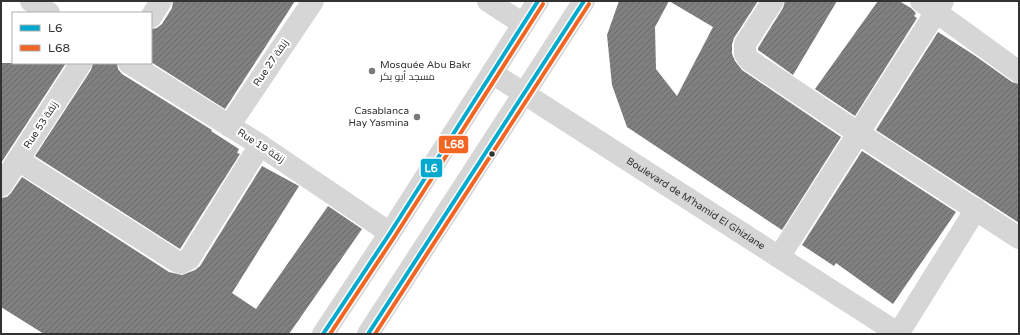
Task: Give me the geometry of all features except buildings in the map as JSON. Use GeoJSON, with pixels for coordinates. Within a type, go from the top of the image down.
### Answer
{"type":"FeatureCollection","features":[{"type":"Feature","properties":{"kind":"street"},"geometry":{"type":"LineString","coordinates":[[32,1],[48,12]]}},
{"type":"Feature","properties":{"kind":"street"},"geometry":{"type":"LineString","coordinates":[[152,15],[161,1]]}},
{"type":"Feature","properties":{"kind":"street","name":"Rue 27 زنقة"},"geometry":{"type":"LineString","coordinates":[[228,126],[313,1]]}},
{"type":"Feature","properties":{"kind":"street"},"geometry":{"type":"LineString","coordinates":[[488,1],[523,24]]}},
{"type":"Feature","properties":{"kind":"street"},"geometry":{"type":"LineString","coordinates":[[323,334],[390,233],[538,1]]}},
{"type":"Feature","properties":{"kind":"street"},"geometry":{"type":"LineString","coordinates":[[368,334],[584,1]]}},
{"type":"Feature","properties":{"kind":"street"},"geometry":{"type":"LineString","coordinates":[[773,1],[745,44],[745,54],[749,60],[1019,238]]}},
{"type":"Feature","properties":{"kind":"street"},"geometry":{"type":"LineString","coordinates":[[779,257],[858,133],[933,4],[1019,72]]}},
{"type":"Feature","properties":{"kind":"street","name":"Rue 53 زنقة"},"geometry":{"type":"LineString","coordinates":[[1,186],[80,64]]}},
{"type":"Feature","properties":{"kind":"street","name":"Rue 19 زنقة"},"geometry":{"type":"LineString","coordinates":[[130,64],[260,146],[390,233]]}},
{"type":"Feature","properties":{"kind":"street","name":"Boulevard de M'hamid El Ghizlane"},"geometry":{"type":"LineString","coordinates":[[492,73],[898,334]]}},
{"type":"Feature","properties":{"kind":"street"},"geometry":{"type":"LineString","coordinates":[[18,160],[176,262],[181,263],[189,259],[260,146]]}},
{"type":"Feature","properties":{"kind":"street"},"geometry":{"type":"LineString","coordinates":[[898,334],[976,209]]}},
{"type":"Feature","properties":{"kind":"transit line","name":"L6"},"geometry":{"type":"LineString","coordinates":[[323,334],[390,233],[538,1]]}},
{"type":"Feature","properties":{"kind":"transit line","name":"L6"},"geometry":{"type":"LineString","coordinates":[[368,334],[584,1]]}},
{"type":"Feature","properties":{"kind":"transit line","name":"L68"},"geometry":{"type":"LineString","coordinates":[[330,334],[395,236],[543,4]]}},
{"type":"Feature","properties":{"kind":"transit line","name":"L68"},"geometry":{"type":"LineString","coordinates":[[375,334],[589,4]]}},
{"type":"Feature","properties":{"kind":"place","name":"Mosquée Abu Bakr مسجد أبو بكر"},"geometry":{"type":"Point","coordinates":[372,71]}},
{"type":"Feature","properties":{"kind":"place","name":"Casablanca Hay Yasmina"},"geometry":{"type":"Point","coordinates":[417,117]}}]}
